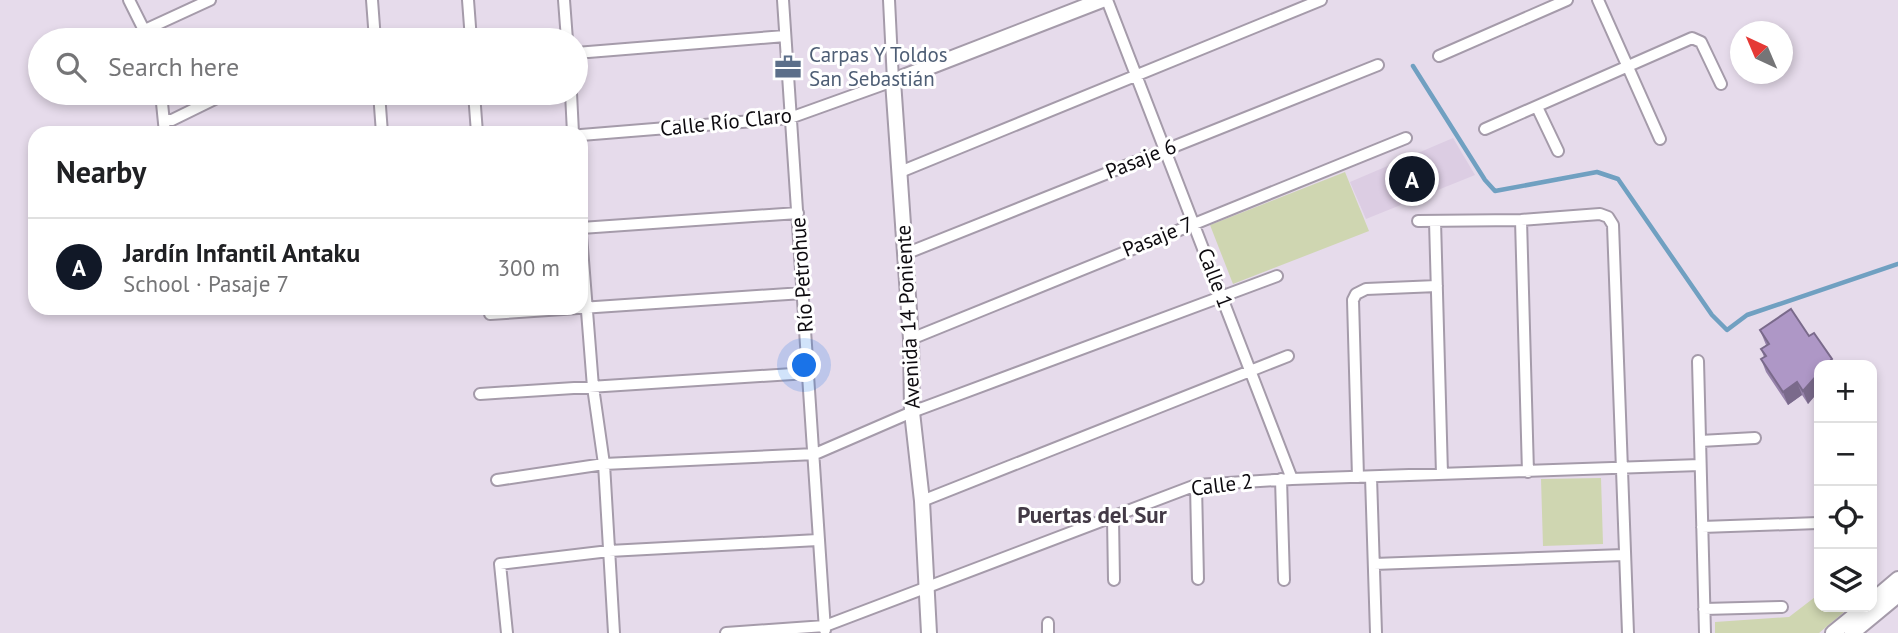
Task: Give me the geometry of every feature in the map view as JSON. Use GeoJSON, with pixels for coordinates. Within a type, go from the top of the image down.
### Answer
{"type":"FeatureCollection","features":[{"type":"Feature","properties":{"kind":"street"},"geometry":{"type":"LineString","coordinates":[[129,0],[143,28]]}},
{"type":"Feature","properties":{"kind":"street"},"geometry":{"type":"LineString","coordinates":[[160,28],[210,0]]}},
{"type":"Feature","properties":{"kind":"street"},"geometry":{"type":"LineString","coordinates":[[372,0],[373,28]]}},
{"type":"Feature","properties":{"kind":"street"},"geometry":{"type":"LineString","coordinates":[[468,0],[470,28]]}},
{"type":"Feature","properties":{"kind":"street"},"geometry":{"type":"LineString","coordinates":[[564,0],[566,28]]}},
{"type":"Feature","properties":{"kind":"street","name":"Río Petrohue"},"geometry":{"type":"LineString","coordinates":[[783,0],[825,629]]}},
{"type":"Feature","properties":{"kind":"street","name":"Avenida 14 Poniente"},"geometry":{"type":"LineString","coordinates":[[889,0],[911,339],[912,412],[922,501],[929,633]]}},
{"type":"Feature","properties":{"kind":"street","name":"Calle Río Claro"},"geometry":{"type":"LineString","coordinates":[[588,134],[790,118],[1104,0]]}},
{"type":"Feature","properties":{"kind":"street","name":"Calle 1"},"geometry":{"type":"LineString","coordinates":[[1104,0],[1251,371],[1287,479],[1284,580]]}},
{"type":"Feature","properties":{"kind":"street"},"geometry":{"type":"LineString","coordinates":[[900,172],[1321,0]]}},
{"type":"Feature","properties":{"kind":"street"},"geometry":{"type":"LineString","coordinates":[[1439,55],[1567,0]]}},
{"type":"Feature","properties":{"kind":"street"},"geometry":{"type":"LineString","coordinates":[[1598,0],[1660,139]]}},
{"type":"Feature","properties":{"kind":"street"},"geometry":{"type":"LineString","coordinates":[[588,52],[785,36]]}},
{"type":"Feature","properties":{"kind":"street"},"geometry":{"type":"LineString","coordinates":[[1485,129],[1687,39],[1696,39],[1703,45],[1721,84]]}},
{"type":"Feature","properties":{"kind":"street","name":"Pasaje 6"},"geometry":{"type":"LineString","coordinates":[[905,254],[1378,65]]}},
{"type":"Feature","properties":{"kind":"street"},"geometry":{"type":"LineString","coordinates":[[162,105],[164,126]]}},
{"type":"Feature","properties":{"kind":"street"},"geometry":{"type":"LineString","coordinates":[[164,120],[172,120],[203,105]]}},
{"type":"Feature","properties":{"kind":"street"},"geometry":{"type":"LineString","coordinates":[[380,105],[381,126]]}},
{"type":"Feature","properties":{"kind":"street"},"geometry":{"type":"LineString","coordinates":[[475,105],[476,126]]}},
{"type":"Feature","properties":{"kind":"street"},"geometry":{"type":"LineString","coordinates":[[572,105],[573,126]]}},
{"type":"Feature","properties":{"kind":"street"},"geometry":{"type":"LineString","coordinates":[[1537,107],[1558,150]]}},
{"type":"Feature","properties":{"kind":"street","name":"Pasaje 7"},"geometry":{"type":"LineString","coordinates":[[911,339],[1406,138]]}},
{"type":"Feature","properties":{"kind":"street"},"geometry":{"type":"LineString","coordinates":[[588,228],[798,213]]}},
{"type":"Feature","properties":{"kind":"street"},"geometry":{"type":"LineString","coordinates":[[1418,221],[1521,220],[1596,214],[1608,217],[1614,229],[1628,633]]}},
{"type":"Feature","properties":{"kind":"street"},"geometry":{"type":"LineString","coordinates":[[1521,220],[1528,471]]}},
{"type":"Feature","properties":{"kind":"street"},"geometry":{"type":"LineString","coordinates":[[1435,221],[1442,474]]}},
{"type":"Feature","properties":{"kind":"street"},"geometry":{"type":"LineString","coordinates":[[498,480],[604,464],[815,454],[912,412],[1277,276]]}},
{"type":"Feature","properties":{"kind":"street"},"geometry":{"type":"LineString","coordinates":[[1358,477],[1352,304],[1356,294],[1366,289],[1437,286]]}},
{"type":"Feature","properties":{"kind":"street"},"geometry":{"type":"LineString","coordinates":[[588,308],[803,293]]}},
{"type":"Feature","properties":{"kind":"street"},"geometry":{"type":"LineString","coordinates":[[583,315],[604,464],[614,633]]}},
{"type":"Feature","properties":{"kind":"street"},"geometry":{"type":"LineString","coordinates":[[922,501],[1288,356]]}},
{"type":"Feature","properties":{"kind":"street"},"geometry":{"type":"LineString","coordinates":[[1698,361],[1705,633]]}},
{"type":"Feature","properties":{"kind":"street"},"geometry":{"type":"LineString","coordinates":[[480,394],[808,373]]}},
{"type":"Feature","properties":{"kind":"street"},"geometry":{"type":"LineString","coordinates":[[1700,441],[1755,438]]}},
{"type":"Feature","properties":{"kind":"street","name":"Calle 2"},"geometry":{"type":"LineString","coordinates":[[726,633],[825,629],[1196,485],[1287,479],[1700,466]]}},
{"type":"Feature","properties":{"kind":"street"},"geometry":{"type":"LineString","coordinates":[[1371,477],[1376,633]]}},
{"type":"Feature","properties":{"kind":"street"},"geometry":{"type":"LineString","coordinates":[[1196,485],[1198,579]]}},
{"type":"Feature","properties":{"kind":"street"},"geometry":{"type":"LineString","coordinates":[[1113,518],[1114,580]]}},
{"type":"Feature","properties":{"kind":"street"},"geometry":{"type":"LineString","coordinates":[[1702,527],[1814,523]]}},
{"type":"Feature","properties":{"kind":"street"},"geometry":{"type":"LineString","coordinates":[[507,633],[500,564],[609,551],[818,540]]}},
{"type":"Feature","properties":{"kind":"street"},"geometry":{"type":"LineString","coordinates":[[1374,564],[1624,555]]}},
{"type":"Feature","properties":{"kind":"street"},"geometry":{"type":"LineString","coordinates":[[1877,597],[1898,579]]}},
{"type":"Feature","properties":{"kind":"street"},"geometry":{"type":"LineString","coordinates":[[1852,633],[1898,595]]}},
{"type":"Feature","properties":{"kind":"street"},"geometry":{"type":"LineString","coordinates":[[1704,609],[1782,607]]}},
{"type":"Feature","properties":{"kind":"street"},"geometry":{"type":"LineString","coordinates":[[1833,633],[1858,612]]}},
{"type":"Feature","properties":{"kind":"shaded area"},"geometry":{"type":"Polygon","coordinates":[[[1453,138],[1475,175],[1366,219],[1350,182],[1453,138]]]}},
{"type":"Feature","properties":{"kind":"green space"},"geometry":{"type":"Polygon","coordinates":[[[1345,172],[1369,231],[1233,284],[1210,225],[1345,172]]]}},
{"type":"Feature","properties":{"kind":"green space"},"geometry":{"type":"Polygon","coordinates":[[[1601,478],[1603,544],[1543,546],[1541,479],[1601,478]]]}},
{"type":"Feature","properties":{"kind":"green space"},"geometry":{"type":"Polygon","coordinates":[[[1814,598],[1814,612],[1844,612],[1819,633],[1715,633],[1715,622],[1789,617],[1814,598]]]}},
{"type":"Feature","properties":{"kind":"building"},"geometry":{"type":"Polygon","coordinates":[[[1791,309],[1809,336],[1814,333],[1832,359],[1814,360],[1814,379],[1803,391],[1797,382],[1783,392],[1761,359],[1766,356],[1761,349],[1769,344],[1760,330],[1791,309]]]}},
{"type":"Feature","properties":{"kind":"waterway"},"geometry":{"type":"LineString","coordinates":[[1413,66],[1485,180],[1495,191],[1597,172],[1618,179],[1712,315],[1727,330],[1747,315],[1898,264]]}},
{"type":"Feature","properties":{"kind":"place","name":"Carpas Y Toldos San Sebastián"},"geometry":{"type":"Point","coordinates":[788,67]}},
{"type":"Feature","properties":{"kind":"place","name":"Jardín Infantil Antaku"},"geometry":{"type":"Point","coordinates":[1412,179]}},
{"type":"Feature","properties":{"kind":"district","name":"Puertas del Sur"},"geometry":{"type":"Point","coordinates":[1092,515]}}]}
